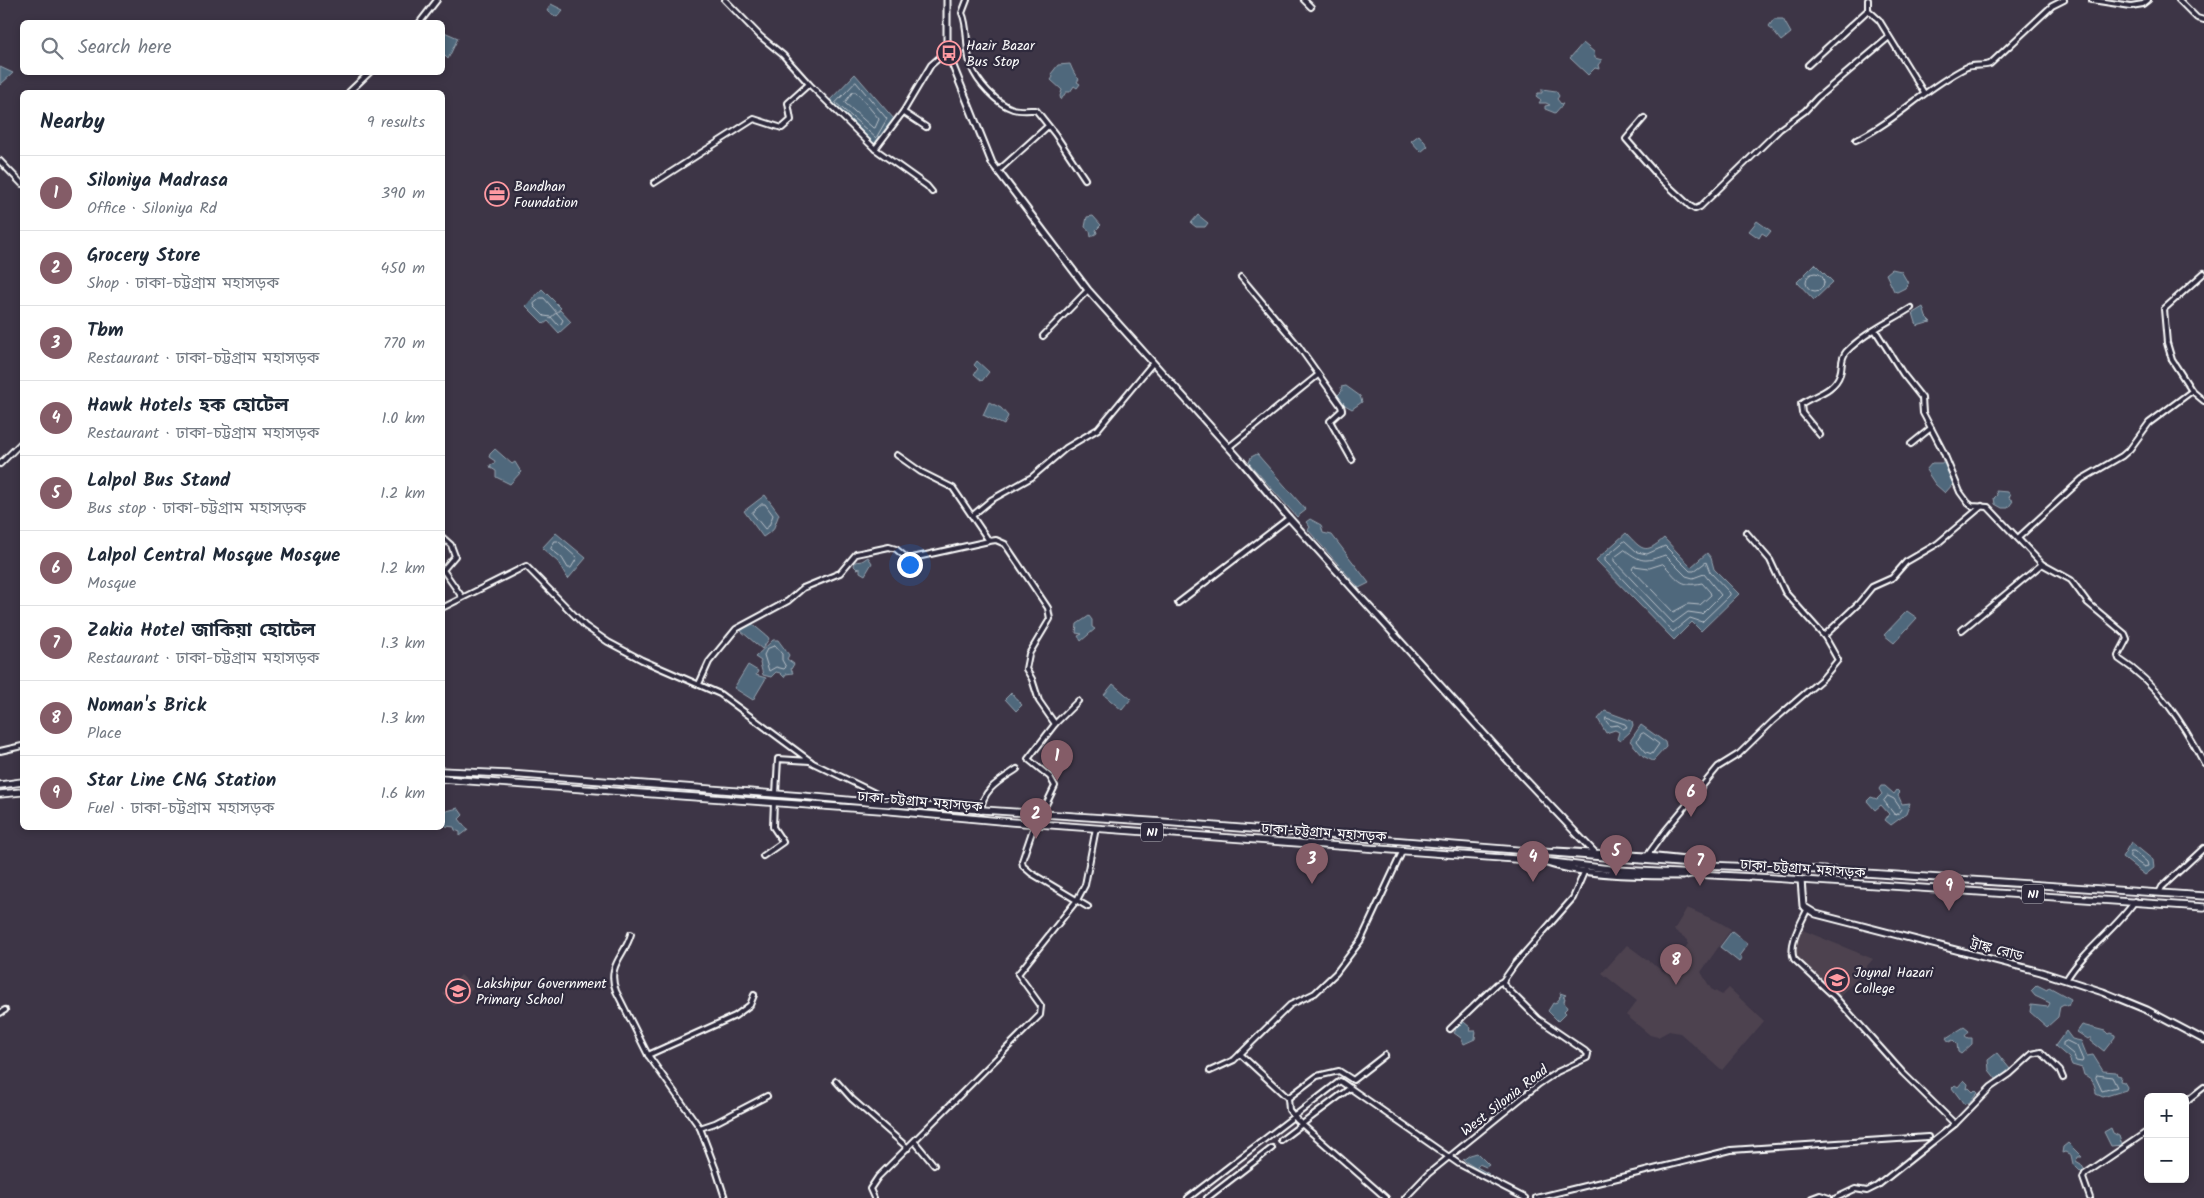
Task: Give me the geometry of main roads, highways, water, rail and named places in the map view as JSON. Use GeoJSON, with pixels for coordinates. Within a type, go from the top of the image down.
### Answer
{"type":"FeatureCollection","features":[{"type":"Feature","properties":{"kind":"highway","name":"ঢাকা-চট্টগ্রাম মহাসড়ক"},"geometry":{"type":"LineString","coordinates":[[445,771],[776,794],[1696,864],[1773,867],[2204,896]]}},
{"type":"Feature","properties":{"kind":"highway","name":"ঢাকা-চট্টগ্রাম মহাসড়ক"},"geometry":{"type":"LineString","coordinates":[[445,779],[1404,850],[1540,861],[1617,870],[1772,878],[2204,907]]}},
{"type":"Feature","properties":{"kind":"highway"},"geometry":{"type":"LineString","coordinates":[[0,785],[20,782]]}},
{"type":"Feature","properties":{"kind":"highway"},"geometry":{"type":"LineString","coordinates":[[0,794],[20,792]]}},
{"type":"Feature","properties":{"kind":"highway"},"geometry":{"type":"LineString","coordinates":[[1202,836],[1205,836],[1208,832],[1207,827],[1204,826]]}},
{"type":"Feature","properties":{"kind":"highway"},"geometry":{"type":"LineString","coordinates":[[1217,827],[1212,832],[1217,837]]}},
{"type":"Feature","properties":{"kind":"highway"},"geometry":{"type":"LineString","coordinates":[[1772,878],[1773,867]]}},
{"type":"Feature","properties":{"kind":"highway"},"geometry":{"type":"LineString","coordinates":[[1862,884],[1865,884],[1868,879],[1868,876],[1864,873]]}},
{"type":"Feature","properties":{"kind":"highway"},"geometry":{"type":"LineString","coordinates":[[1880,885],[1876,880],[1881,874]]}},
{"type":"Feature","properties":{"kind":"main road"},"geometry":{"type":"LineString","coordinates":[[947,0],[947,52],[992,163],[1088,290],[1289,518],[1523,777],[1595,853]]}},
{"type":"Feature","properties":{"kind":"main road"},"geometry":{"type":"LineString","coordinates":[[1581,852],[1585,848],[1584,841]]}},
{"type":"Feature","properties":{"kind":"main road"},"geometry":{"type":"LineString","coordinates":[[1543,852],[1647,856],[1686,860],[1696,864]]}},
{"type":"Feature","properties":{"kind":"main road"},"geometry":{"type":"LineString","coordinates":[[1540,861],[1556,866],[1585,870],[1652,876],[1683,876],[1693,874]]}},
{"type":"Feature","properties":{"kind":"main road","name":"ট্রাঙ্ক রোড"},"geometry":{"type":"LineString","coordinates":[[1801,880],[1803,906],[1807,910],[1832,919],[1904,935],[2104,992],[2147,1010],[2204,1040]]}},
{"type":"Feature","properties":{"kind":"water"},"geometry":{"type":"Polygon","coordinates":[[[551,4],[563,10],[557,17],[547,11],[551,4]]]}},
{"type":"Feature","properties":{"kind":"water"},"geometry":{"type":"Polygon","coordinates":[[[1774,19],[1783,19],[1791,33],[1781,41],[1769,26],[1774,19]]]}},
{"type":"Feature","properties":{"kind":"water"},"geometry":{"type":"Polygon","coordinates":[[[445,32],[458,38],[448,59],[445,56],[445,32]]]}},
{"type":"Feature","properties":{"kind":"water"},"geometry":{"type":"Polygon","coordinates":[[[1583,43],[1594,52],[1595,58],[1602,60],[1598,65],[1599,69],[1595,68],[1588,75],[1570,58],[1583,43]]]}},
{"type":"Feature","properties":{"kind":"water"},"geometry":{"type":"Polygon","coordinates":[[[1070,64],[1079,79],[1077,82],[1080,84],[1077,88],[1074,86],[1070,92],[1066,92],[1061,100],[1062,90],[1051,80],[1053,77],[1051,74],[1058,65],[1070,64]]]}},
{"type":"Feature","properties":{"kind":"water"},"geometry":{"type":"Polygon","coordinates":[[[0,67],[13,73],[0,85],[0,67]]]}},
{"type":"Feature","properties":{"kind":"water"},"geometry":{"type":"Polygon","coordinates":[[[855,74],[894,119],[877,147],[828,102],[855,74]]]}},
{"type":"Feature","properties":{"kind":"water"},"geometry":{"type":"Polygon","coordinates":[[[1542,89],[1556,91],[1559,96],[1557,99],[1563,104],[1555,113],[1545,109],[1545,106],[1550,105],[1539,103],[1541,100],[1536,96],[1538,93],[1542,93],[1542,89]]]}},
{"type":"Feature","properties":{"kind":"water"},"geometry":{"type":"Polygon","coordinates":[[[1419,135],[1428,146],[1421,152],[1411,141],[1419,135]]]}},
{"type":"Feature","properties":{"kind":"water"},"geometry":{"type":"Polygon","coordinates":[[[1198,215],[1208,223],[1205,227],[1196,227],[1191,223],[1198,215]]]}},
{"type":"Feature","properties":{"kind":"water"},"geometry":{"type":"Polygon","coordinates":[[[1093,216],[1101,225],[1096,230],[1097,233],[1091,237],[1090,231],[1085,227],[1087,217],[1093,216]]]}},
{"type":"Feature","properties":{"kind":"water"},"geometry":{"type":"Polygon","coordinates":[[[1757,221],[1771,231],[1767,236],[1762,233],[1759,238],[1749,231],[1757,221]]]}},
{"type":"Feature","properties":{"kind":"water"},"geometry":{"type":"Polygon","coordinates":[[[1815,264],[1833,282],[1814,300],[1797,282],[1815,264]]]}},
{"type":"Feature","properties":{"kind":"water"},"geometry":{"type":"Polygon","coordinates":[[[1892,269],[1901,271],[1908,283],[1905,288],[1897,292],[1894,291],[1886,274],[1892,269]]]}},
{"type":"Feature","properties":{"kind":"water"},"geometry":{"type":"Polygon","coordinates":[[[542,289],[561,308],[549,319],[560,310],[571,322],[559,333],[548,321],[544,324],[526,306],[542,289]]]}},
{"type":"Feature","properties":{"kind":"water"},"geometry":{"type":"Polygon","coordinates":[[[1923,307],[1926,317],[1931,322],[1917,326],[1913,313],[1923,307]]]}},
{"type":"Feature","properties":{"kind":"water"},"geometry":{"type":"Polygon","coordinates":[[[977,361],[989,372],[982,381],[974,374],[978,369],[974,365],[977,361]]]}},
{"type":"Feature","properties":{"kind":"water"},"geometry":{"type":"Polygon","coordinates":[[[1346,386],[1360,396],[1362,402],[1352,409],[1345,405],[1337,396],[1342,391],[1341,387],[1346,386]]]}},
{"type":"Feature","properties":{"kind":"water"},"geometry":{"type":"Polygon","coordinates":[[[989,402],[1001,408],[1008,416],[1004,425],[983,415],[989,402]]]}},
{"type":"Feature","properties":{"kind":"water"},"geometry":{"type":"Polygon","coordinates":[[[495,449],[512,464],[515,462],[521,472],[510,484],[496,477],[496,471],[491,468],[490,465],[494,464],[495,461],[489,457],[495,449]]]}},
{"type":"Feature","properties":{"kind":"water"},"geometry":{"type":"Polygon","coordinates":[[[1257,454],[1306,510],[1297,517],[1249,463],[1251,457],[1257,454]]]}},
{"type":"Feature","properties":{"kind":"water"},"geometry":{"type":"Polygon","coordinates":[[[1932,463],[1945,463],[1953,484],[1945,493],[1935,484],[1926,470],[1932,463]]]}},
{"type":"Feature","properties":{"kind":"water"},"geometry":{"type":"Polygon","coordinates":[[[1996,491],[2008,492],[2009,498],[2013,501],[2008,508],[2002,508],[1995,504],[1996,491]]]}},
{"type":"Feature","properties":{"kind":"water"},"geometry":{"type":"Polygon","coordinates":[[[765,495],[779,514],[773,530],[763,537],[744,511],[765,495]]]}},
{"type":"Feature","properties":{"kind":"water"},"geometry":{"type":"Polygon","coordinates":[[[1310,519],[1321,525],[1323,533],[1332,535],[1369,583],[1359,588],[1308,530],[1310,527],[1306,522],[1310,519]]]}},
{"type":"Feature","properties":{"kind":"water"},"geometry":{"type":"Polygon","coordinates":[[[556,533],[586,558],[568,579],[558,562],[542,548],[556,533]]]}},
{"type":"Feature","properties":{"kind":"water"},"geometry":{"type":"Polygon","coordinates":[[[1626,533],[1640,547],[1644,548],[1652,547],[1664,538],[1691,567],[1707,553],[1711,558],[1714,569],[1739,594],[1701,631],[1692,622],[1674,640],[1596,560],[1626,533]]]}},
{"type":"Feature","properties":{"kind":"water"},"geometry":{"type":"Polygon","coordinates":[[[868,557],[872,563],[865,575],[860,572],[860,568],[857,569],[854,566],[855,562],[862,561],[868,557]]]}},
{"type":"Feature","properties":{"kind":"water"},"geometry":{"type":"Polygon","coordinates":[[[1907,611],[1917,618],[1894,643],[1884,635],[1907,611]]]}},
{"type":"Feature","properties":{"kind":"water"},"geometry":{"type":"Polygon","coordinates":[[[1089,616],[1092,620],[1092,627],[1095,629],[1081,641],[1078,636],[1082,634],[1076,633],[1077,624],[1089,616]]]}},
{"type":"Feature","properties":{"kind":"water"},"geometry":{"type":"Polygon","coordinates":[[[751,623],[769,639],[762,649],[741,631],[751,623]]]}},
{"type":"Feature","properties":{"kind":"water"},"geometry":{"type":"Polygon","coordinates":[[[773,640],[778,640],[789,655],[787,659],[794,664],[791,669],[793,673],[786,674],[784,677],[776,672],[771,677],[763,675],[761,661],[755,657],[773,640]]]}},
{"type":"Feature","properties":{"kind":"water"},"geometry":{"type":"Polygon","coordinates":[[[748,665],[758,671],[756,675],[766,678],[753,700],[734,688],[748,665]]]}},
{"type":"Feature","properties":{"kind":"water"},"geometry":{"type":"Polygon","coordinates":[[[1113,684],[1131,699],[1122,710],[1104,695],[1113,684]]]}},
{"type":"Feature","properties":{"kind":"water"},"geometry":{"type":"Polygon","coordinates":[[[1011,693],[1022,705],[1016,711],[1005,699],[1011,693]]]}},
{"type":"Feature","properties":{"kind":"water"},"geometry":{"type":"Polygon","coordinates":[[[1605,711],[1632,721],[1633,725],[1630,732],[1620,741],[1617,739],[1619,732],[1615,730],[1606,733],[1598,719],[1605,711]]]}},
{"type":"Feature","properties":{"kind":"water"},"geometry":{"type":"Polygon","coordinates":[[[1641,725],[1665,742],[1666,747],[1653,761],[1643,756],[1630,741],[1641,725]]]}},
{"type":"Feature","properties":{"kind":"water"},"geometry":{"type":"Polygon","coordinates":[[[1881,786],[1885,786],[1894,794],[1897,790],[1900,793],[1898,795],[1902,804],[1910,803],[1906,814],[1891,825],[1885,820],[1889,814],[1881,805],[1875,810],[1867,801],[1871,797],[1877,799],[1882,794],[1879,789],[1881,786]]]}},
{"type":"Feature","properties":{"kind":"water"},"geometry":{"type":"Polygon","coordinates":[[[458,808],[463,815],[459,819],[468,830],[460,836],[460,832],[455,830],[454,827],[446,826],[445,811],[458,808]]]}},
{"type":"Feature","properties":{"kind":"water"},"geometry":{"type":"Polygon","coordinates":[[[2131,842],[2153,860],[2154,868],[2145,875],[2122,857],[2131,842]]]}},
{"type":"Feature","properties":{"kind":"water"},"geometry":{"type":"Polygon","coordinates":[[[1732,931],[1748,944],[1739,956],[1742,958],[1739,962],[1720,947],[1732,931]]]}},
{"type":"Feature","properties":{"kind":"water"},"geometry":{"type":"Polygon","coordinates":[[[2037,985],[2047,990],[2049,987],[2071,999],[2068,1006],[2064,1004],[2060,1006],[2058,1017],[2047,1027],[2030,1012],[2031,1005],[2048,1007],[2050,1003],[2035,996],[2031,991],[2037,985]]]}},
{"type":"Feature","properties":{"kind":"water"},"geometry":{"type":"Polygon","coordinates":[[[1560,993],[1566,995],[1563,997],[1565,998],[1564,1002],[1567,1008],[1564,1011],[1566,1013],[1558,1021],[1548,1011],[1553,1003],[1555,1004],[1560,998],[1560,993]]]}},
{"type":"Feature","properties":{"kind":"water"},"geometry":{"type":"Polygon","coordinates":[[[1464,1022],[1471,1028],[1470,1031],[1476,1031],[1475,1039],[1464,1044],[1461,1038],[1454,1033],[1456,1030],[1453,1028],[1464,1022]]]}},
{"type":"Feature","properties":{"kind":"water"},"geometry":{"type":"Polygon","coordinates":[[[2082,1025],[2105,1031],[2108,1034],[2115,1035],[2115,1037],[2104,1051],[2091,1041],[2091,1037],[2088,1039],[2077,1032],[2082,1025]]]}},
{"type":"Feature","properties":{"kind":"water"},"geometry":{"type":"Polygon","coordinates":[[[1964,1027],[1969,1031],[1965,1036],[1972,1038],[1972,1044],[1961,1054],[1958,1052],[1957,1044],[1953,1040],[1949,1042],[1946,1038],[1964,1027]]]}},
{"type":"Feature","properties":{"kind":"water"},"geometry":{"type":"Polygon","coordinates":[[[2066,1031],[2072,1039],[2081,1041],[2087,1056],[2093,1055],[2103,1071],[2116,1072],[2117,1075],[2121,1076],[2120,1081],[2124,1082],[2127,1087],[2126,1090],[2103,1097],[2096,1094],[2093,1082],[2084,1075],[2082,1068],[2072,1065],[2069,1058],[2055,1046],[2066,1031]]]}},
{"type":"Feature","properties":{"kind":"water"},"geometry":{"type":"Polygon","coordinates":[[[1997,1053],[2010,1069],[1997,1080],[1989,1070],[1988,1060],[1997,1053]]]}},
{"type":"Feature","properties":{"kind":"water"},"geometry":{"type":"Polygon","coordinates":[[[1964,1080],[1968,1084],[1967,1089],[1969,1088],[1973,1092],[1975,1090],[1978,1093],[1969,1103],[1964,1104],[1952,1088],[1955,1085],[1958,1087],[1964,1080]]]}},
{"type":"Feature","properties":{"kind":"water"},"geometry":{"type":"Polygon","coordinates":[[[2111,1128],[2113,1133],[2119,1136],[2122,1145],[2111,1146],[2104,1132],[2111,1128]]]}},
{"type":"Feature","properties":{"kind":"water"},"geometry":{"type":"Polygon","coordinates":[[[2068,1143],[2082,1157],[2077,1157],[2076,1161],[2084,1169],[2082,1173],[2073,1164],[2071,1155],[2065,1152],[2062,1153],[2063,1147],[2068,1143]]]}},
{"type":"Feature","properties":{"kind":"water"},"geometry":{"type":"Polygon","coordinates":[[[1477,1153],[1489,1165],[1486,1167],[1479,1164],[1477,1167],[1489,1174],[1486,1175],[1463,1160],[1477,1153]]]}},
{"type":"Feature","properties":{"kind":"place","name":"Hazir Bazar Bus Stop"},"geometry":{"type":"Point","coordinates":[949,53]}},
{"type":"Feature","properties":{"kind":"place","name":"Bandhan Foundation"},"geometry":{"type":"Point","coordinates":[497,194]}},
{"type":"Feature","properties":{"kind":"place","name":"Siloniya Madrasa"},"geometry":{"type":"Point","coordinates":[1057,781]}},
{"type":"Feature","properties":{"kind":"place","name":"Lalpol Central Mosque Mosque"},"geometry":{"type":"Point","coordinates":[1691,817]}},
{"type":"Feature","properties":{"kind":"place","name":"Grocery Store"},"geometry":{"type":"Point","coordinates":[1036,839]}},
{"type":"Feature","properties":{"kind":"place","name":"Lalpol Bus Stand"},"geometry":{"type":"Point","coordinates":[1616,876]}},
{"type":"Feature","properties":{"kind":"place","name":"Hawk Hotels হক হোটেল"},"geometry":{"type":"Point","coordinates":[1533,882]}},
{"type":"Feature","properties":{"kind":"place","name":"Tbm"},"geometry":{"type":"Point","coordinates":[1312,884]}},
{"type":"Feature","properties":{"kind":"place","name":"Zakia Hotel জাকিয়া হোটেল"},"geometry":{"type":"Point","coordinates":[1700,886]}},
{"type":"Feature","properties":{"kind":"place","name":"Star Line CNG Station"},"geometry":{"type":"Point","coordinates":[1949,911]}},
{"type":"Feature","properties":{"kind":"place","name":"Joynal Hazari College"},"geometry":{"type":"Point","coordinates":[1837,980]}},
{"type":"Feature","properties":{"kind":"place","name":"Noman's Brick"},"geometry":{"type":"Point","coordinates":[1676,985]}},
{"type":"Feature","properties":{"kind":"place","name":"Lakshipur Government Primary School"},"geometry":{"type":"Point","coordinates":[458,991]}}]}
